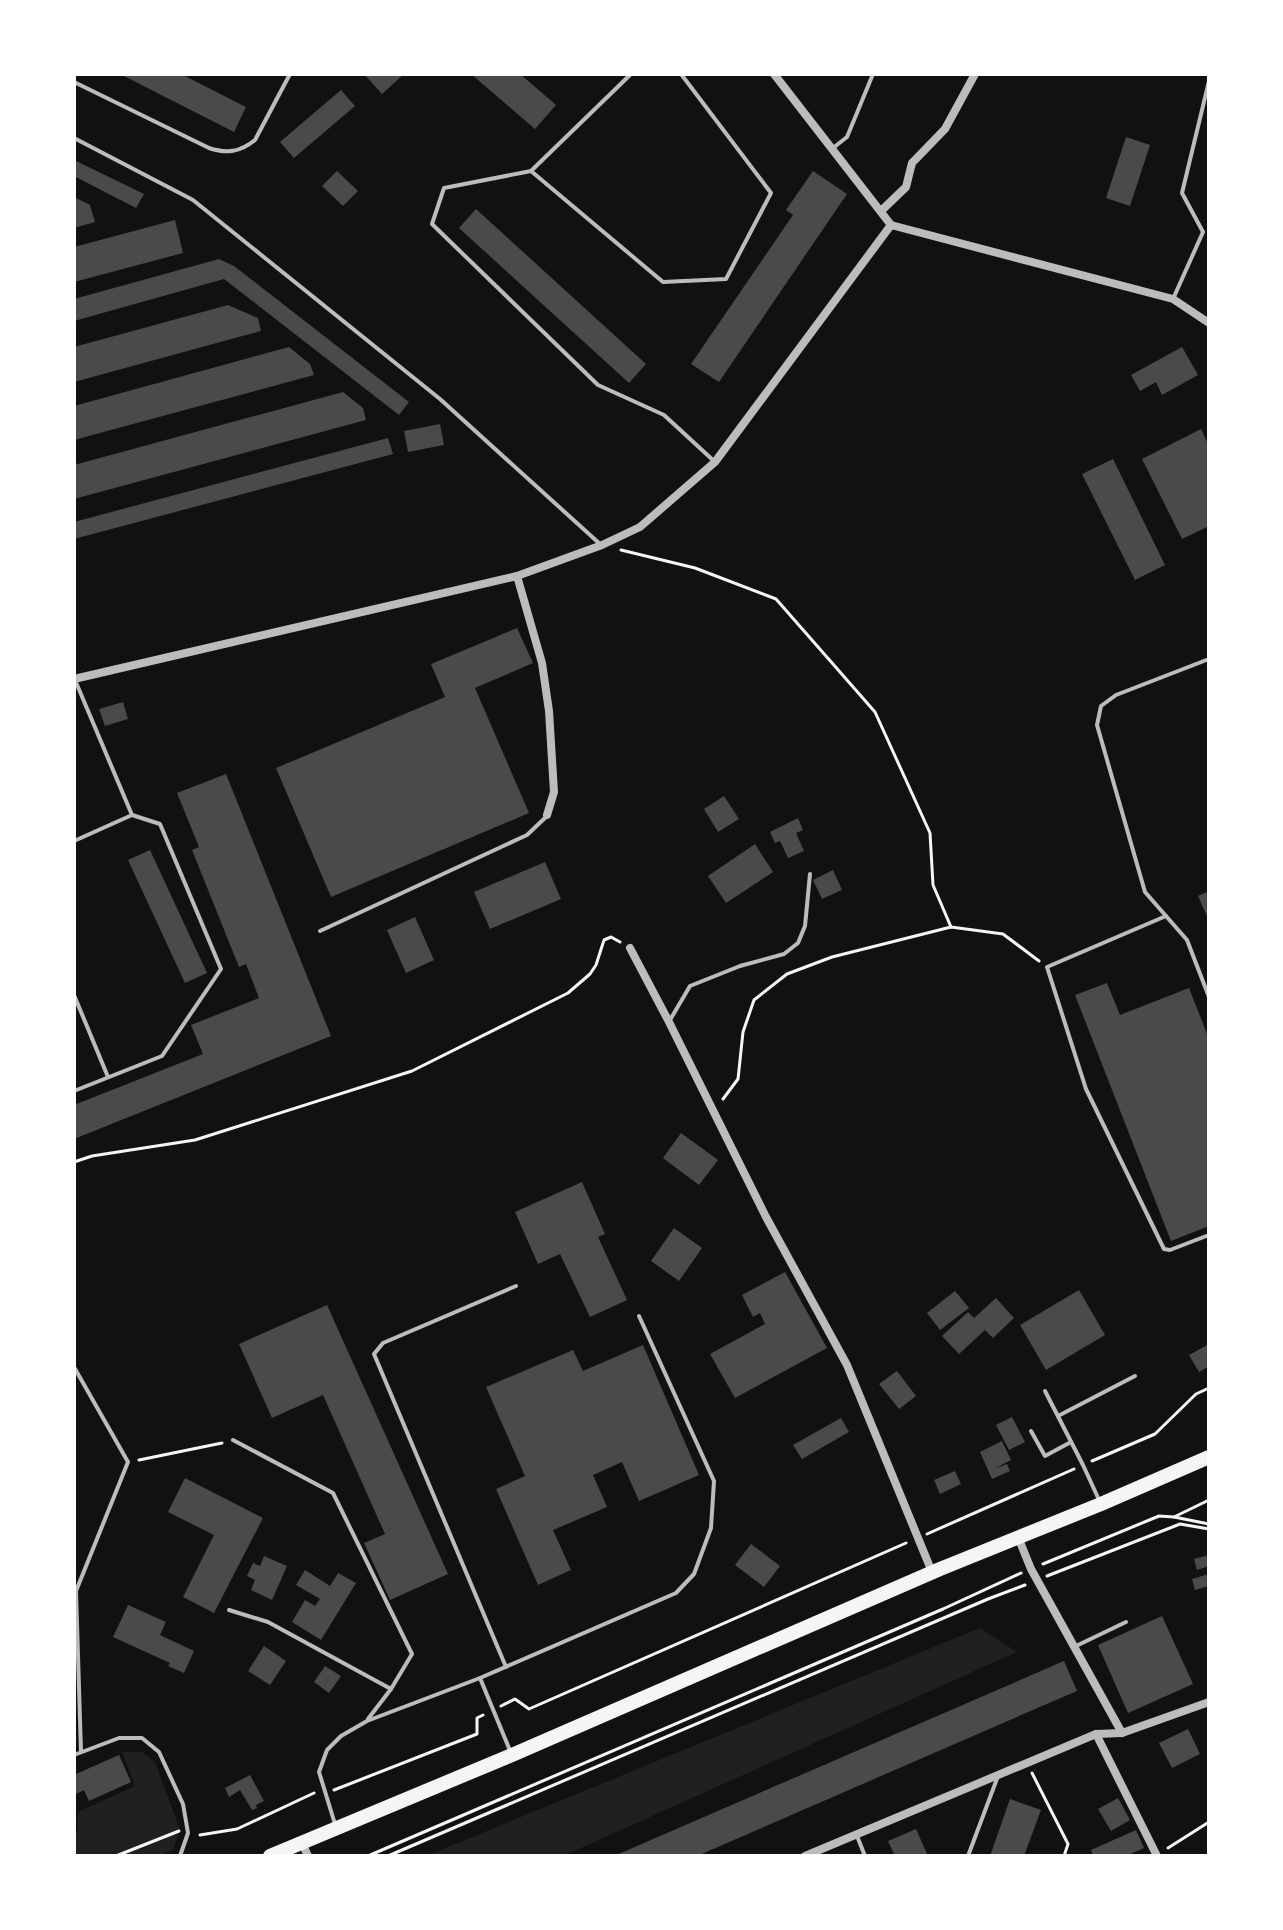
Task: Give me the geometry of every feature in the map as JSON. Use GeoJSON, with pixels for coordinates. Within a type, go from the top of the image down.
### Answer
{"type":"FeatureCollection","features":[{"type":"Feature","properties":{"kind":"main road"},"geometry":{"type":"LineString","coordinates":[[270,1856],[305,1850],[337,1830],[932,1572],[1209,1457]]}},
{"type":"Feature","properties":{"kind":"street"},"geometry":{"type":"LineString","coordinates":[[774,74],[891,225],[1173,299],[1209,323]]}},
{"type":"Feature","properties":{"kind":"street"},"geometry":{"type":"LineString","coordinates":[[881,211],[906,187],[912,163],[945,129],[975,74]]}},
{"type":"Feature","properties":{"kind":"street"},"geometry":{"type":"LineString","coordinates":[[74,679],[517,576],[602,545],[640,527],[715,462],[891,225]]}},
{"type":"Feature","properties":{"kind":"street"},"geometry":{"type":"LineString","coordinates":[[517,576],[542,663],[549,711],[554,792],[547,815]]}},
{"type":"Feature","properties":{"kind":"street"},"geometry":{"type":"LineString","coordinates":[[630,948],[766,1217],[847,1365],[932,1572]]}},
{"type":"Feature","properties":{"kind":"street"},"geometry":{"type":"LineString","coordinates":[[1017,1536],[1031,1569],[1122,1733]]}},
{"type":"Feature","properties":{"kind":"street"},"geometry":{"type":"LineString","coordinates":[[805,1856],[1096,1734],[1122,1733],[1209,1702]]}},
{"type":"Feature","properties":{"kind":"street"},"geometry":{"type":"LineString","coordinates":[[1096,1734],[1157,1855]]}},
{"type":"Feature","properties":{"kind":"lane"},"geometry":{"type":"LineString","coordinates":[[74,82],[209,148],[228,152],[255,140],[290,74]]}},
{"type":"Feature","properties":{"kind":"lane"},"geometry":{"type":"LineString","coordinates":[[631,74],[531,171],[444,188],[432,224],[598,385],[664,415],[715,462]]}},
{"type":"Feature","properties":{"kind":"lane"},"geometry":{"type":"LineString","coordinates":[[531,171],[663,282],[726,279],[771,193],[681,74]]}},
{"type":"Feature","properties":{"kind":"lane"},"geometry":{"type":"LineString","coordinates":[[832,149],[847,137],[873,74]]}},
{"type":"Feature","properties":{"kind":"lane"},"geometry":{"type":"LineString","coordinates":[[1173,299],[1206,232],[1182,193],[1209,81]]}},
{"type":"Feature","properties":{"kind":"lane"},"geometry":{"type":"LineString","coordinates":[[74,138],[193,200],[440,399],[602,545]]}},
{"type":"Feature","properties":{"kind":"lane"},"geometry":{"type":"LineString","coordinates":[[1209,659],[1116,695],[1101,706],[1097,725],[1145,892],[1187,940],[1209,997]]}},
{"type":"Feature","properties":{"kind":"lane"},"geometry":{"type":"LineString","coordinates":[[74,679],[132,815]]}},
{"type":"Feature","properties":{"kind":"lane"},"geometry":{"type":"LineString","coordinates":[[74,841],[132,815],[160,824],[221,969],[162,1056],[74,1091]]}},
{"type":"Feature","properties":{"kind":"lane"},"geometry":{"type":"LineString","coordinates":[[320,931],[527,835],[547,815]]}},
{"type":"Feature","properties":{"kind":"lane"},"geometry":{"type":"LineString","coordinates":[[669,1022],[690,986],[740,966],[784,954],[798,943],[805,926],[810,874]]}},
{"type":"Feature","properties":{"kind":"lane"},"geometry":{"type":"LineString","coordinates":[[1166,916],[1047,967],[1086,1089],[1164,1249],[1170,1250],[1209,1235]]}},
{"type":"Feature","properties":{"kind":"lane"},"geometry":{"type":"LineString","coordinates":[[74,995],[108,1077]]}},
{"type":"Feature","properties":{"kind":"lane"},"geometry":{"type":"LineString","coordinates":[[506,1667],[374,1354],[383,1343],[516,1286]]}},
{"type":"Feature","properties":{"kind":"lane"},"geometry":{"type":"LineString","coordinates":[[337,1830],[319,1772],[327,1750],[341,1736],[367,1721],[480,1678],[676,1593],[694,1574],[711,1528],[714,1481],[639,1316]]}},
{"type":"Feature","properties":{"kind":"lane"},"geometry":{"type":"LineString","coordinates":[[74,1367],[128,1462],[76,1591],[81,1752]]}},
{"type":"Feature","properties":{"kind":"lane"},"geometry":{"type":"LineString","coordinates":[[1058,1416],[1135,1376]]}},
{"type":"Feature","properties":{"kind":"lane"},"geometry":{"type":"LineString","coordinates":[[1045,1391],[1101,1504]]}},
{"type":"Feature","properties":{"kind":"lane"},"geometry":{"type":"LineString","coordinates":[[1031,1431],[1045,1456],[1071,1442]]}},
{"type":"Feature","properties":{"kind":"lane"},"geometry":{"type":"LineString","coordinates":[[233,1440],[333,1493],[412,1654],[367,1721]]}},
{"type":"Feature","properties":{"kind":"lane"},"geometry":{"type":"LineString","coordinates":[[229,1610],[268,1622],[391,1689]]}},
{"type":"Feature","properties":{"kind":"lane"},"geometry":{"type":"LineString","coordinates":[[1073,1647],[1126,1622]]}},
{"type":"Feature","properties":{"kind":"lane"},"geometry":{"type":"LineString","coordinates":[[480,1678],[512,1755]]}},
{"type":"Feature","properties":{"kind":"lane"},"geometry":{"type":"LineString","coordinates":[[74,1755],[119,1738],[142,1738],[159,1752],[183,1804],[188,1833],[180,1856]]}},
{"type":"Feature","properties":{"kind":"lane"},"geometry":{"type":"LineString","coordinates":[[968,1856],[999,1774]]}},
{"type":"Feature","properties":{"kind":"lane"},"geometry":{"type":"LineString","coordinates":[[856,1835],[865,1856]]}},
{"type":"Feature","properties":{"kind":"path"},"geometry":{"type":"LineString","coordinates":[[602,545],[695,568],[776,599],[875,712],[930,833],[933,885],[951,927]]}},
{"type":"Feature","properties":{"kind":"path"},"geometry":{"type":"LineString","coordinates":[[713,1112],[738,1079],[743,1032],[754,1000],[787,974],[832,957],[951,927],[1003,934],[1047,967]]}},
{"type":"Feature","properties":{"kind":"path"},"geometry":{"type":"LineString","coordinates":[[74,1162],[92,1156],[195,1140],[412,1071],[568,993],[590,974],[607,938],[611,937],[630,948]]}},
{"type":"Feature","properties":{"kind":"path"},"geometry":{"type":"LineString","coordinates":[[200,1835],[237,1829],[313,1793],[324,1793],[477,1734],[477,1718],[515,1699],[529,1709],[1155,1434],[1196,1394],[1209,1388]]}},
{"type":"Feature","properties":{"kind":"path"},"geometry":{"type":"LineString","coordinates":[[128,1462],[233,1440]]}},
{"type":"Feature","properties":{"kind":"path"},"geometry":{"type":"LineString","coordinates":[[1174,1517],[1209,1500]]}},
{"type":"Feature","properties":{"kind":"path"},"geometry":{"type":"LineString","coordinates":[[368,1856],[1159,1516],[1209,1527]]}},
{"type":"Feature","properties":{"kind":"path"},"geometry":{"type":"LineString","coordinates":[[388,1856],[1037,1580],[1180,1524],[1209,1527]]}},
{"type":"Feature","properties":{"kind":"path"},"geometry":{"type":"LineString","coordinates":[[943,1607],[945,1618]]}},
{"type":"Feature","properties":{"kind":"path"},"geometry":{"type":"LineString","coordinates":[[1027,1763],[1068,1844],[1064,1856]]}},
{"type":"Feature","properties":{"kind":"path"},"geometry":{"type":"LineString","coordinates":[[1157,1855],[1209,1822]]}},
{"type":"Feature","properties":{"kind":"path"},"geometry":{"type":"LineString","coordinates":[[116,1856],[180,1830]]}},
{"type":"Feature","properties":{"kind":"shaded area"},"geometry":{"type":"Polygon","coordinates":[[[980,1628],[1017,1652],[563,1856],[426,1856],[980,1628]]]}},
{"type":"Feature","properties":{"kind":"shaded area"},"geometry":{"type":"Polygon","coordinates":[[[122,1752],[142,1752],[155,1762],[180,1830],[173,1850],[158,1856],[74,1856],[78,1812],[135,1786],[122,1752]]]}},
{"type":"Feature","properties":{"kind":"building"},"geometry":{"type":"Polygon","coordinates":[[[120,74],[181,74],[246,107],[234,132],[120,74]]]}},
{"type":"Feature","properties":{"kind":"building"},"geometry":{"type":"Polygon","coordinates":[[[364,74],[404,74],[382,94],[364,74]]]}},
{"type":"Feature","properties":{"kind":"building"},"geometry":{"type":"Polygon","coordinates":[[[471,74],[520,74],[556,105],[535,129],[471,74]]]}},
{"type":"Feature","properties":{"kind":"building"},"geometry":{"type":"Polygon","coordinates":[[[341,90],[355,106],[294,158],[280,142],[341,90]]]}},
{"type":"Feature","properties":{"kind":"building"},"geometry":{"type":"Polygon","coordinates":[[[1126,137],[1150,145],[1130,206],[1106,198],[1126,137]]]}},
{"type":"Feature","properties":{"kind":"building"},"geometry":{"type":"Polygon","coordinates":[[[74,160],[144,194],[136,208],[74,176],[74,160]]]}},
{"type":"Feature","properties":{"kind":"building"},"geometry":{"type":"Polygon","coordinates":[[[337,171],[358,191],[343,206],[322,186],[337,171]]]}},
{"type":"Feature","properties":{"kind":"building"},"geometry":{"type":"Polygon","coordinates":[[[813,171],[847,194],[719,382],[691,364],[793,215],[786,210],[813,171]]]}},
{"type":"Feature","properties":{"kind":"building"},"geometry":{"type":"Polygon","coordinates":[[[74,197],[90,205],[95,222],[74,228],[74,197]]]}},
{"type":"Feature","properties":{"kind":"building"},"geometry":{"type":"Polygon","coordinates":[[[476,209],[646,364],[629,383],[459,228],[476,209]]]}},
{"type":"Feature","properties":{"kind":"building"},"geometry":{"type":"Polygon","coordinates":[[[175,220],[183,253],[74,282],[74,247],[175,220]]]}},
{"type":"Feature","properties":{"kind":"building"},"geometry":{"type":"Polygon","coordinates":[[[219,259],[234,266],[409,402],[399,415],[224,279],[74,321],[74,299],[219,259]]]}},
{"type":"Feature","properties":{"kind":"building"},"geometry":{"type":"Polygon","coordinates":[[[228,305],[258,318],[261,331],[74,382],[74,347],[228,305]]]}},
{"type":"Feature","properties":{"kind":"building"},"geometry":{"type":"Polygon","coordinates":[[[289,347],[310,364],[314,375],[74,440],[74,406],[289,347]]]}},
{"type":"Feature","properties":{"kind":"building"},"geometry":{"type":"Polygon","coordinates":[[[1182,347],[1198,375],[1162,395],[1156,382],[1140,391],[1131,375],[1182,347]]]}},
{"type":"Feature","properties":{"kind":"building"},"geometry":{"type":"Polygon","coordinates":[[[343,392],[363,408],[366,420],[74,499],[74,465],[343,392]]]}},
{"type":"Feature","properties":{"kind":"building"},"geometry":{"type":"Polygon","coordinates":[[[440,424],[444,445],[408,452],[404,431],[440,424]]]}},
{"type":"Feature","properties":{"kind":"building"},"geometry":{"type":"Polygon","coordinates":[[[1201,429],[1209,446],[1209,526],[1182,539],[1142,459],[1201,429]]]}},
{"type":"Feature","properties":{"kind":"building"},"geometry":{"type":"Polygon","coordinates":[[[388,438],[393,454],[74,539],[74,522],[388,438]]]}},
{"type":"Feature","properties":{"kind":"building"},"geometry":{"type":"Polygon","coordinates":[[[1113,459],[1165,565],[1135,580],[1082,474],[1113,459]]]}},
{"type":"Feature","properties":{"kind":"building"},"geometry":{"type":"Polygon","coordinates":[[[517,628],[533,663],[475,688],[529,813],[331,897],[276,768],[445,697],[431,664],[517,628]]]}},
{"type":"Feature","properties":{"kind":"building"},"geometry":{"type":"Polygon","coordinates":[[[123,702],[128,719],[105,726],[99,709],[123,702]]]}},
{"type":"Feature","properties":{"kind":"building"},"geometry":{"type":"Polygon","coordinates":[[[226,774],[331,1036],[74,1139],[74,1105],[203,1054],[191,1025],[259,998],[246,964],[239,967],[192,850],[199,847],[177,793],[226,774]]]}},
{"type":"Feature","properties":{"kind":"building"},"geometry":{"type":"Polygon","coordinates":[[[724,796],[739,819],[718,832],[704,809],[724,796]]]}},
{"type":"Feature","properties":{"kind":"building"},"geometry":{"type":"Polygon","coordinates":[[[798,818],[803,830],[796,833],[804,851],[788,858],[780,841],[775,843],[770,832],[798,818]]]}},
{"type":"Feature","properties":{"kind":"building"},"geometry":{"type":"Polygon","coordinates":[[[755,844],[773,872],[726,903],[708,876],[755,844]]]}},
{"type":"Feature","properties":{"kind":"building"},"geometry":{"type":"Polygon","coordinates":[[[150,850],[207,973],[185,983],[128,860],[150,850]]]}},
{"type":"Feature","properties":{"kind":"building"},"geometry":{"type":"Polygon","coordinates":[[[545,862],[561,899],[490,929],[474,892],[545,862]]]}},
{"type":"Feature","properties":{"kind":"building"},"geometry":{"type":"Polygon","coordinates":[[[833,870],[842,890],[822,899],[813,880],[833,870]]]}},
{"type":"Feature","properties":{"kind":"building"},"geometry":{"type":"Polygon","coordinates":[[[1209,891],[1209,921],[1198,896],[1209,891]]]}},
{"type":"Feature","properties":{"kind":"building"},"geometry":{"type":"Polygon","coordinates":[[[415,917],[434,960],[406,973],[387,930],[415,917]]]}},
{"type":"Feature","properties":{"kind":"building"},"geometry":{"type":"Polygon","coordinates":[[[1107,983],[1120,1015],[1189,988],[1209,1039],[1209,1226],[1171,1241],[1075,995],[1107,983]]]}},
{"type":"Feature","properties":{"kind":"building"},"geometry":{"type":"Polygon","coordinates":[[[681,1133],[718,1160],[699,1185],[663,1158],[681,1133]]]}},
{"type":"Feature","properties":{"kind":"building"},"geometry":{"type":"Polygon","coordinates":[[[582,1182],[605,1234],[598,1237],[627,1300],[590,1317],[560,1254],[538,1264],[515,1212],[582,1182]]]}},
{"type":"Feature","properties":{"kind":"building"},"geometry":{"type":"Polygon","coordinates":[[[674,1228],[702,1248],[679,1281],[651,1261],[674,1228]]]}},
{"type":"Feature","properties":{"kind":"building"},"geometry":{"type":"Polygon","coordinates":[[[785,1272],[827,1348],[735,1398],[710,1354],[765,1324],[760,1313],[753,1317],[742,1295],[785,1272]]]}},
{"type":"Feature","properties":{"kind":"building"},"geometry":{"type":"Polygon","coordinates":[[[1079,1290],[1105,1335],[1046,1370],[1020,1325],[1079,1290]]]}},
{"type":"Feature","properties":{"kind":"building"},"geometry":{"type":"Polygon","coordinates":[[[955,1291],[969,1308],[940,1330],[927,1313],[955,1291]]]}},
{"type":"Feature","properties":{"kind":"building"},"geometry":{"type":"Polygon","coordinates":[[[996,1298],[1014,1318],[993,1338],[985,1330],[959,1354],[942,1336],[968,1312],[974,1318],[996,1298]]]}},
{"type":"Feature","properties":{"kind":"building"},"geometry":{"type":"Polygon","coordinates":[[[327,1305],[448,1574],[390,1600],[364,1543],[385,1534],[323,1395],[272,1418],[239,1344],[327,1305]]]}},
{"type":"Feature","properties":{"kind":"building"},"geometry":{"type":"Polygon","coordinates":[[[1209,1344],[1209,1366],[1199,1372],[1189,1355],[1209,1344]]]}},
{"type":"Feature","properties":{"kind":"building"},"geometry":{"type":"Polygon","coordinates":[[[643,1345],[699,1475],[639,1501],[622,1462],[593,1475],[607,1507],[553,1530],[571,1570],[538,1585],[496,1489],[525,1476],[486,1387],[573,1350],[583,1371],[643,1345]]]}},
{"type":"Feature","properties":{"kind":"building"},"geometry":{"type":"Polygon","coordinates":[[[897,1371],[916,1396],[899,1409],[879,1384],[897,1371]]]}},
{"type":"Feature","properties":{"kind":"building"},"geometry":{"type":"Polygon","coordinates":[[[1012,1417],[1025,1442],[1009,1450],[996,1425],[1012,1417]]]}},
{"type":"Feature","properties":{"kind":"building"},"geometry":{"type":"Polygon","coordinates":[[[841,1418],[849,1432],[802,1459],[793,1445],[841,1418]]]}},
{"type":"Feature","properties":{"kind":"building"},"geometry":{"type":"Polygon","coordinates":[[[1002,1441],[1011,1460],[994,1469],[1007,1464],[1010,1471],[992,1479],[980,1452],[1002,1441]]]}},
{"type":"Feature","properties":{"kind":"building"},"geometry":{"type":"Polygon","coordinates":[[[955,1471],[961,1484],[940,1494],[934,1480],[955,1471]]]}},
{"type":"Feature","properties":{"kind":"building"},"geometry":{"type":"Polygon","coordinates":[[[185,1478],[263,1518],[214,1613],[183,1597],[214,1535],[168,1512],[185,1478]]]}},
{"type":"Feature","properties":{"kind":"building"},"geometry":{"type":"Polygon","coordinates":[[[751,1544],[780,1566],[764,1587],[735,1565],[751,1544]]]}},
{"type":"Feature","properties":{"kind":"building"},"geometry":{"type":"Polygon","coordinates":[[[1209,1555],[1209,1566],[1197,1570],[1194,1559],[1209,1555]]]}},
{"type":"Feature","properties":{"kind":"building"},"geometry":{"type":"Polygon","coordinates":[[[264,1556],[287,1566],[272,1600],[251,1590],[255,1580],[247,1576],[253,1563],[260,1566],[264,1556]]]}},
{"type":"Feature","properties":{"kind":"building"},"geometry":{"type":"Polygon","coordinates":[[[305,1570],[330,1586],[338,1573],[356,1583],[321,1640],[292,1622],[305,1600],[315,1606],[320,1599],[296,1585],[305,1570]]]}},
{"type":"Feature","properties":{"kind":"building"},"geometry":{"type":"Polygon","coordinates":[[[1209,1574],[1209,1586],[1195,1590],[1192,1579],[1209,1574]]]}},
{"type":"Feature","properties":{"kind":"building"},"geometry":{"type":"Polygon","coordinates":[[[128,1605],[166,1622],[160,1635],[194,1651],[184,1673],[168,1666],[170,1663],[113,1637],[128,1605]]]}},
{"type":"Feature","properties":{"kind":"building"},"geometry":{"type":"Polygon","coordinates":[[[1162,1616],[1193,1684],[1128,1713],[1098,1645],[1162,1616]]]}},
{"type":"Feature","properties":{"kind":"building"},"geometry":{"type":"Polygon","coordinates":[[[264,1646],[286,1661],[270,1685],[248,1671],[264,1646]]]}},
{"type":"Feature","properties":{"kind":"building"},"geometry":{"type":"Polygon","coordinates":[[[1064,1661],[1077,1691],[697,1856],[614,1856],[1064,1661]]]}},
{"type":"Feature","properties":{"kind":"building"},"geometry":{"type":"Polygon","coordinates":[[[325,1666],[341,1676],[329,1693],[314,1682],[325,1666]]]}},
{"type":"Feature","properties":{"kind":"building"},"geometry":{"type":"Polygon","coordinates":[[[1188,1729],[1200,1754],[1172,1768],[1159,1743],[1188,1729]]]}},
{"type":"Feature","properties":{"kind":"building"},"geometry":{"type":"Polygon","coordinates":[[[119,1755],[131,1782],[89,1801],[84,1790],[74,1795],[74,1769],[76,1774],[119,1755]]]}},
{"type":"Feature","properties":{"kind":"building"},"geometry":{"type":"Polygon","coordinates":[[[250,1775],[264,1801],[252,1810],[240,1790],[229,1797],[225,1788],[250,1775]]]}},
{"type":"Feature","properties":{"kind":"building"},"geometry":{"type":"Polygon","coordinates":[[[1118,1798],[1130,1820],[1111,1831],[1098,1809],[1118,1798]]]}},
{"type":"Feature","properties":{"kind":"building"},"geometry":{"type":"Polygon","coordinates":[[[1010,1799],[1041,1810],[1024,1856],[990,1856],[1010,1799]]]}},
{"type":"Feature","properties":{"kind":"building"},"geometry":{"type":"Polygon","coordinates":[[[916,1829],[928,1856],[895,1856],[888,1841],[916,1829]]]}},
{"type":"Feature","properties":{"kind":"building"},"geometry":{"type":"Polygon","coordinates":[[[1136,1830],[1144,1848],[1126,1856],[1093,1856],[1091,1850],[1136,1830]]]}}]}
